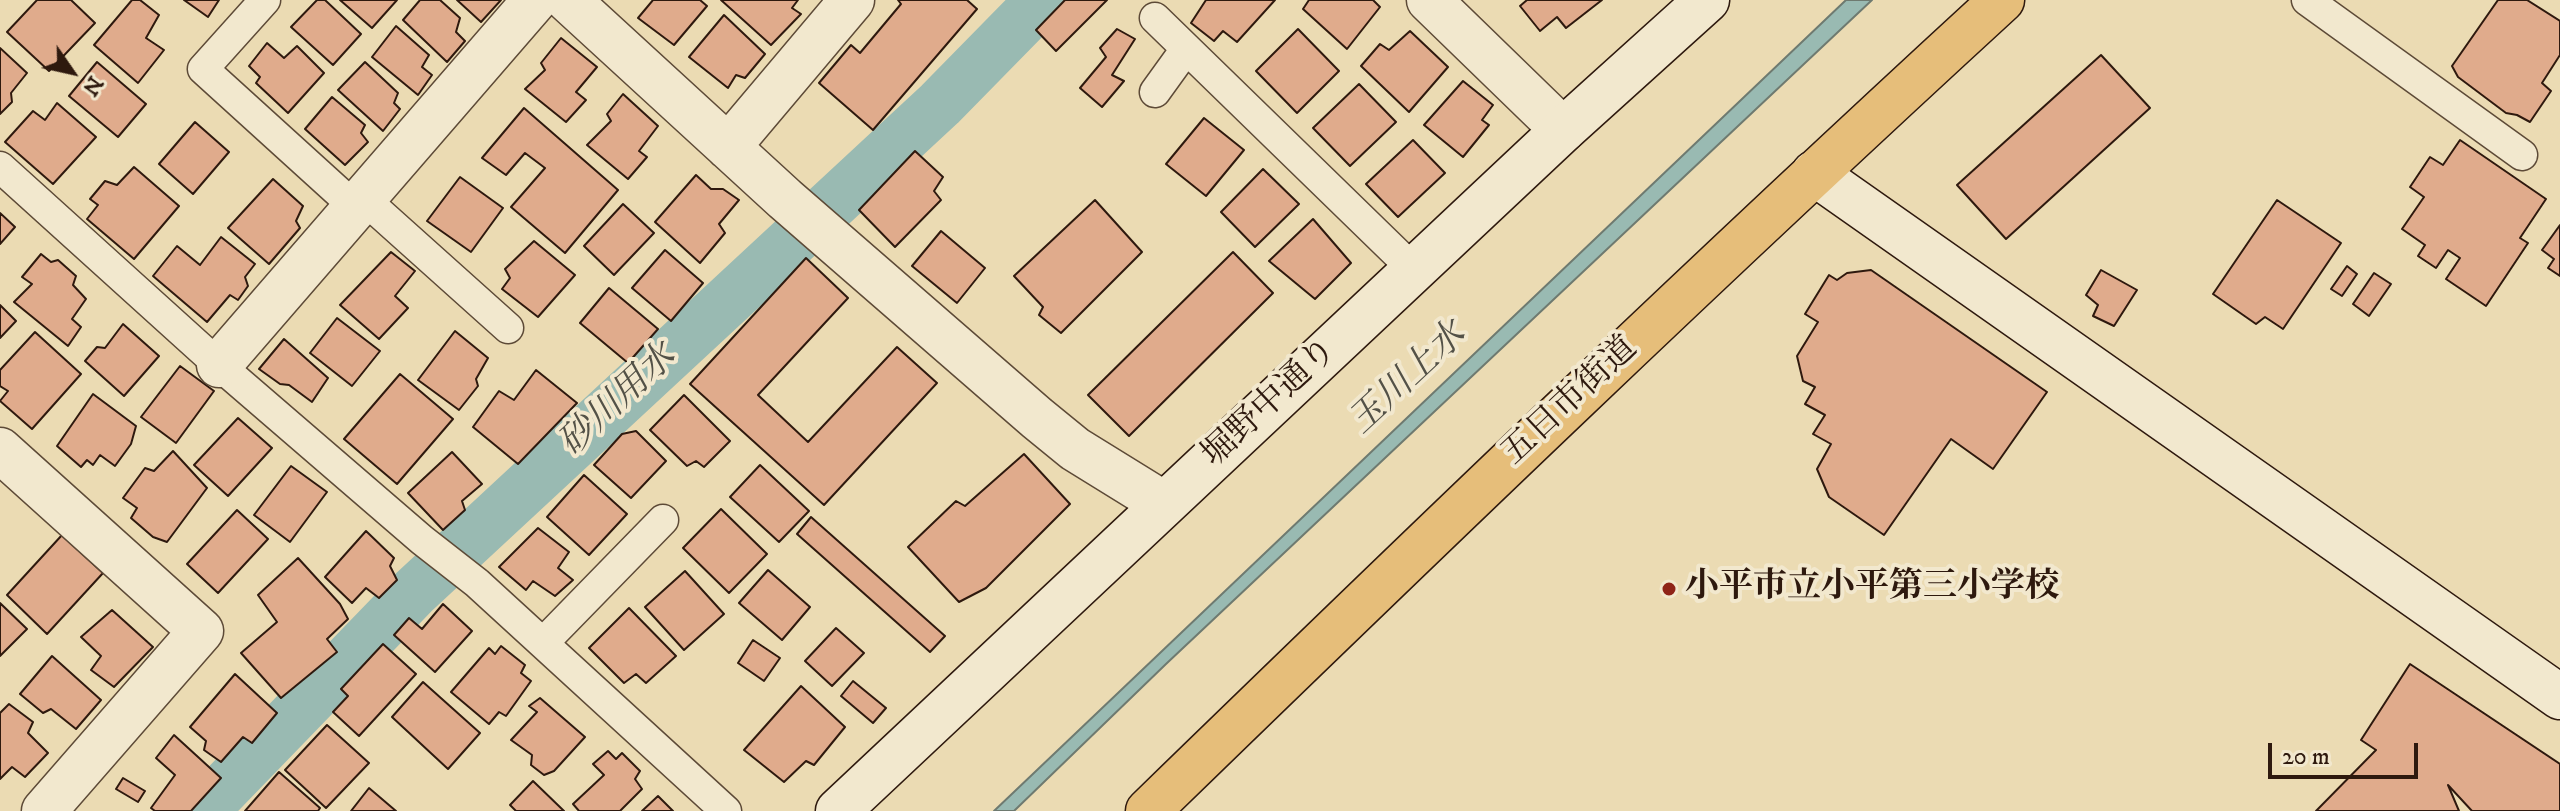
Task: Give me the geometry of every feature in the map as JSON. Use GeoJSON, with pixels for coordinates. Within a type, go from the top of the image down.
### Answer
{"type":"FeatureCollection","features":[{"type":"Feature","properties":{"kind":"main road","name":"五日市街道"},"geometry":{"type":"LineString","coordinates":[[1148,811],[1497,472],[2002,0]]}},
{"type":"Feature","properties":{"kind":"street"},"geometry":{"type":"LineString","coordinates":[[219,365],[535,0]]}},
{"type":"Feature","properties":{"kind":"street"},"geometry":{"type":"LineString","coordinates":[[568,0],[785,199],[1075,449],[1164,504]]}},
{"type":"Feature","properties":{"kind":"street"},"geometry":{"type":"LineString","coordinates":[[1429,0],[1563,130]]}},
{"type":"Feature","properties":{"kind":"street","name":"堀野中通り"},"geometry":{"type":"LineString","coordinates":[[838,811],[1563,130],[1707,0]]}},
{"type":"Feature","properties":{"kind":"street"},"geometry":{"type":"LineString","coordinates":[[728,147],[848,1]]}},
{"type":"Feature","properties":{"kind":"street"},"geometry":{"type":"LineString","coordinates":[[1814,173],[2560,697]]}},
{"type":"Feature","properties":{"kind":"street"},"geometry":{"type":"LineString","coordinates":[[0,450],[201,631],[44,811]]}},
{"type":"Feature","properties":{"kind":"lane"},"geometry":{"type":"LineString","coordinates":[[265,0],[203,69],[508,328]]}},
{"type":"Feature","properties":{"kind":"lane"},"geometry":{"type":"LineString","coordinates":[[2307,0],[2522,155]]}},
{"type":"Feature","properties":{"kind":"lane"},"geometry":{"type":"LineString","coordinates":[[1155,18],[1414,270]]}},
{"type":"Feature","properties":{"kind":"lane"},"geometry":{"type":"LineString","coordinates":[[1155,92],[1186,49]]}},
{"type":"Feature","properties":{"kind":"lane"},"geometry":{"type":"LineString","coordinates":[[0,167],[219,365],[422,540],[477,583],[726,811]]}},
{"type":"Feature","properties":{"kind":"lane"},"geometry":{"type":"LineString","coordinates":[[543,643],[663,520]]}},
{"type":"Feature","properties":{"kind":"water"},"geometry":{"type":"Polygon","coordinates":[[[1846,0],[1872,0],[1166,664],[1014,811],[994,811],[1846,0]]]}},
{"type":"Feature","properties":{"kind":"building"},"geometry":{"type":"Polygon","coordinates":[[[37,0],[71,0],[95,23],[49,71],[7,32],[37,0]]]}},
{"type":"Feature","properties":{"kind":"building"},"geometry":{"type":"Polygon","coordinates":[[[132,0],[140,0],[159,15],[146,38],[164,50],[138,83],[94,45],[132,0]]]}},
{"type":"Feature","properties":{"kind":"building"},"geometry":{"type":"Polygon","coordinates":[[[184,0],[219,0],[208,17],[184,0]]]}},
{"type":"Feature","properties":{"kind":"building"},"geometry":{"type":"Polygon","coordinates":[[[317,0],[325,0],[361,34],[333,65],[291,27],[317,0]]]}},
{"type":"Feature","properties":{"kind":"building"},"geometry":{"type":"Polygon","coordinates":[[[340,0],[397,0],[372,28],[340,0]]]}},
{"type":"Feature","properties":{"kind":"building"},"geometry":{"type":"Polygon","coordinates":[[[420,0],[440,0],[460,18],[456,32],[465,41],[447,62],[403,20],[420,0]]]}},
{"type":"Feature","properties":{"kind":"building"},"geometry":{"type":"Polygon","coordinates":[[[457,0],[501,0],[481,22],[457,0]]]}},
{"type":"Feature","properties":{"kind":"building"},"geometry":{"type":"Polygon","coordinates":[[[653,0],[700,0],[707,6],[674,45],[638,18],[653,0]]]}},
{"type":"Feature","properties":{"kind":"building"},"geometry":{"type":"Polygon","coordinates":[[[721,0],[798,0],[792,8],[801,14],[771,45],[721,0]]]}},
{"type":"Feature","properties":{"kind":"building"},"geometry":{"type":"Polygon","coordinates":[[[898,0],[967,0],[977,9],[873,130],[819,83],[851,45],[860,53],[901,4],[898,0]]]}},
{"type":"Feature","properties":{"kind":"building"},"geometry":{"type":"Polygon","coordinates":[[[1065,0],[1107,0],[1056,51],[1036,30],[1065,0]]]}},
{"type":"Feature","properties":{"kind":"building"},"geometry":{"type":"Polygon","coordinates":[[[1206,0],[1275,0],[1237,42],[1223,31],[1214,41],[1191,23],[1206,0]]]}},
{"type":"Feature","properties":{"kind":"building"},"geometry":{"type":"Polygon","coordinates":[[[1309,0],[1373,0],[1380,7],[1347,49],[1303,9],[1309,0]]]}},
{"type":"Feature","properties":{"kind":"building"},"geometry":{"type":"Polygon","coordinates":[[[1527,0],[1602,0],[1566,28],[1557,17],[1540,31],[1520,6],[1527,0]]]}},
{"type":"Feature","properties":{"kind":"building"},"geometry":{"type":"Polygon","coordinates":[[[2498,0],[2527,0],[2560,21],[2560,55],[2542,83],[2551,91],[2530,122],[2506,113],[2458,77],[2452,66],[2498,0]]]}},
{"type":"Feature","properties":{"kind":"building"},"geometry":{"type":"Polygon","coordinates":[[[724,15],[765,54],[745,78],[736,75],[728,88],[689,57],[724,15]]]}},
{"type":"Feature","properties":{"kind":"building"},"geometry":{"type":"Polygon","coordinates":[[[396,26],[429,55],[422,67],[432,75],[418,95],[372,57],[396,26]]]}},
{"type":"Feature","properties":{"kind":"building"},"geometry":{"type":"Polygon","coordinates":[[[1117,29],[1135,39],[1112,75],[1124,81],[1102,107],[1080,88],[1106,57],[1100,48],[1117,29]]]}},
{"type":"Feature","properties":{"kind":"building"},"geometry":{"type":"Polygon","coordinates":[[[1298,29],[1339,71],[1297,113],[1256,71],[1298,29]]]}},
{"type":"Feature","properties":{"kind":"building"},"geometry":{"type":"Polygon","coordinates":[[[1410,31],[1448,67],[1409,112],[1361,66],[1380,44],[1389,50],[1410,31]]]}},
{"type":"Feature","properties":{"kind":"building"},"geometry":{"type":"Polygon","coordinates":[[[561,38],[597,67],[576,92],[586,100],[566,122],[525,89],[545,70],[541,63],[561,38]]]}},
{"type":"Feature","properties":{"kind":"building"},"geometry":{"type":"Polygon","coordinates":[[[267,43],[284,58],[297,46],[324,73],[288,113],[256,83],[260,77],[249,66],[267,43]]]}},
{"type":"Feature","properties":{"kind":"building"},"geometry":{"type":"Polygon","coordinates":[[[0,48],[27,73],[11,93],[12,102],[0,114],[0,48]]]}},
{"type":"Feature","properties":{"kind":"building"},"geometry":{"type":"Polygon","coordinates":[[[2101,55],[2150,108],[2006,239],[1957,185],[2101,55]]]}},
{"type":"Feature","properties":{"kind":"building"},"geometry":{"type":"Polygon","coordinates":[[[97,62],[146,104],[118,137],[69,96],[97,62]]]}},
{"type":"Feature","properties":{"kind":"building"},"geometry":{"type":"Polygon","coordinates":[[[365,62],[398,93],[394,103],[400,109],[383,131],[338,90],[365,62]]]}},
{"type":"Feature","properties":{"kind":"building"},"geometry":{"type":"Polygon","coordinates":[[[1463,81],[1493,105],[1482,120],[1489,125],[1463,157],[1424,125],[1463,81]]]}},
{"type":"Feature","properties":{"kind":"building"},"geometry":{"type":"Polygon","coordinates":[[[1359,84],[1396,122],[1350,166],[1313,128],[1359,84]]]}},
{"type":"Feature","properties":{"kind":"building"},"geometry":{"type":"Polygon","coordinates":[[[623,94],[658,126],[639,151],[647,157],[628,179],[587,145],[611,121],[607,114],[623,94]]]}},
{"type":"Feature","properties":{"kind":"building"},"geometry":{"type":"Polygon","coordinates":[[[332,97],[365,125],[361,133],[368,142],[345,165],[305,129],[332,97]]]}},
{"type":"Feature","properties":{"kind":"building"},"geometry":{"type":"Polygon","coordinates":[[[57,103],[96,137],[53,184],[5,142],[33,111],[45,120],[57,103]]]}},
{"type":"Feature","properties":{"kind":"building"},"geometry":{"type":"Polygon","coordinates":[[[524,108],[618,190],[565,253],[511,207],[545,168],[525,153],[506,175],[482,158],[524,108]]]}},
{"type":"Feature","properties":{"kind":"building"},"geometry":{"type":"Polygon","coordinates":[[[1204,118],[1244,150],[1206,196],[1166,164],[1204,118]]]}},
{"type":"Feature","properties":{"kind":"building"},"geometry":{"type":"Polygon","coordinates":[[[195,122],[229,152],[193,194],[159,164],[195,122]]]}},
{"type":"Feature","properties":{"kind":"building"},"geometry":{"type":"Polygon","coordinates":[[[1413,140],[1445,173],[1398,217],[1366,184],[1413,140]]]}},
{"type":"Feature","properties":{"kind":"building"},"geometry":{"type":"Polygon","coordinates":[[[2460,140],[2546,199],[2520,238],[2528,243],[2486,306],[2446,279],[2460,258],[2448,250],[2436,268],[2418,256],[2425,245],[2402,229],[2424,197],[2410,187],[2430,157],[2443,165],[2460,140]]]}},
{"type":"Feature","properties":{"kind":"building"},"geometry":{"type":"Polygon","coordinates":[[[915,151],[943,177],[934,191],[941,200],[895,247],[859,210],[915,151]]]}},
{"type":"Feature","properties":{"kind":"building"},"geometry":{"type":"Polygon","coordinates":[[[134,167],[179,206],[134,259],[87,219],[98,205],[90,199],[105,181],[117,185],[134,167]]]}},
{"type":"Feature","properties":{"kind":"building"},"geometry":{"type":"Polygon","coordinates":[[[1263,169],[1299,204],[1255,247],[1221,212],[1263,169]]]}},
{"type":"Feature","properties":{"kind":"building"},"geometry":{"type":"Polygon","coordinates":[[[696,175],[711,189],[723,189],[739,200],[719,224],[725,233],[700,263],[655,222],[696,175]]]}},
{"type":"Feature","properties":{"kind":"building"},"geometry":{"type":"Polygon","coordinates":[[[460,177],[503,208],[471,252],[427,221],[460,177]]]}},
{"type":"Feature","properties":{"kind":"building"},"geometry":{"type":"Polygon","coordinates":[[[273,179],[303,206],[296,221],[300,228],[269,264],[228,228],[273,179]]]}},
{"type":"Feature","properties":{"kind":"building"},"geometry":{"type":"Polygon","coordinates":[[[1095,200],[1142,252],[1061,333],[1039,315],[1043,307],[1014,276],[1095,200]]]}},
{"type":"Feature","properties":{"kind":"building"},"geometry":{"type":"Polygon","coordinates":[[[2277,200],[2341,243],[2283,329],[2265,317],[2256,324],[2213,294],[2277,200]]]}},
{"type":"Feature","properties":{"kind":"building"},"geometry":{"type":"Polygon","coordinates":[[[623,204],[654,233],[614,275],[584,246],[623,204]]]}},
{"type":"Feature","properties":{"kind":"building"},"geometry":{"type":"Polygon","coordinates":[[[0,213],[15,227],[0,244],[0,213]]]}},
{"type":"Feature","properties":{"kind":"building"},"geometry":{"type":"Polygon","coordinates":[[[1313,219],[1351,263],[1315,299],[1269,261],[1313,219]]]}},
{"type":"Feature","properties":{"kind":"building"},"geometry":{"type":"Polygon","coordinates":[[[2560,225],[2560,276],[2548,268],[2554,259],[2542,250],[2560,225]]]}},
{"type":"Feature","properties":{"kind":"building"},"geometry":{"type":"Polygon","coordinates":[[[941,231],[985,268],[957,303],[912,266],[941,231]]]}},
{"type":"Feature","properties":{"kind":"building"},"geometry":{"type":"Polygon","coordinates":[[[221,237],[255,264],[245,277],[248,286],[238,300],[230,295],[207,322],[153,276],[177,246],[200,265],[221,237]]]}},
{"type":"Feature","properties":{"kind":"building"},"geometry":{"type":"Polygon","coordinates":[[[534,241],[575,275],[538,317],[502,289],[510,278],[505,269],[534,241]]]}},
{"type":"Feature","properties":{"kind":"building"},"geometry":{"type":"Polygon","coordinates":[[[665,250],[703,283],[671,321],[632,288],[665,250]]]}},
{"type":"Feature","properties":{"kind":"building"},"geometry":{"type":"Polygon","coordinates":[[[391,252],[415,271],[395,296],[408,308],[379,339],[340,305],[391,252]]]}},
{"type":"Feature","properties":{"kind":"building"},"geometry":{"type":"Polygon","coordinates":[[[1233,252],[1273,293],[1129,436],[1088,395],[1233,252]]]}},
{"type":"Feature","properties":{"kind":"building"},"geometry":{"type":"Polygon","coordinates":[[[41,254],[51,262],[58,260],[76,276],[73,285],[86,299],[72,319],[81,327],[68,346],[14,302],[32,284],[22,277],[41,254]]]}},
{"type":"Feature","properties":{"kind":"building"},"geometry":{"type":"Polygon","coordinates":[[[806,258],[848,298],[758,395],[808,442],[897,347],[937,383],[824,505],[690,384],[806,258]]]}},
{"type":"Feature","properties":{"kind":"building"},"geometry":{"type":"Polygon","coordinates":[[[2347,266],[2357,274],[2342,296],[2331,289],[2347,266]]]}},
{"type":"Feature","properties":{"kind":"building"},"geometry":{"type":"Polygon","coordinates":[[[1871,270],[2047,392],[1993,469],[1951,439],[1884,535],[1829,497],[1817,469],[1831,444],[1813,434],[1825,415],[1805,404],[1815,387],[1803,381],[1797,356],[1818,322],[1805,314],[1829,275],[1837,280],[1847,273],[1871,270]]]}},
{"type":"Feature","properties":{"kind":"building"},"geometry":{"type":"Polygon","coordinates":[[[2101,270],[2137,290],[2114,326],[2093,316],[2098,305],[2086,295],[2101,270]]]}},
{"type":"Feature","properties":{"kind":"building"},"geometry":{"type":"Polygon","coordinates":[[[2374,273],[2391,284],[2369,316],[2353,304],[2374,273]]]}},
{"type":"Feature","properties":{"kind":"building"},"geometry":{"type":"Polygon","coordinates":[[[609,288],[658,329],[628,363],[580,323],[609,288]]]}},
{"type":"Feature","properties":{"kind":"building"},"geometry":{"type":"Polygon","coordinates":[[[0,305],[16,321],[0,338],[0,305]]]}},
{"type":"Feature","properties":{"kind":"building"},"geometry":{"type":"Polygon","coordinates":[[[337,318],[380,351],[352,386],[310,353],[337,318]]]}},
{"type":"Feature","properties":{"kind":"building"},"geometry":{"type":"Polygon","coordinates":[[[123,324],[159,356],[124,396],[85,361],[97,347],[105,348],[123,324]]]}},
{"type":"Feature","properties":{"kind":"building"},"geometry":{"type":"Polygon","coordinates":[[[455,331],[488,358],[476,379],[478,386],[459,410],[418,380],[455,331]]]}},
{"type":"Feature","properties":{"kind":"building"},"geometry":{"type":"Polygon","coordinates":[[[35,332],[81,374],[32,429],[0,401],[8,391],[0,386],[0,370],[35,332]]]}},
{"type":"Feature","properties":{"kind":"building"},"geometry":{"type":"Polygon","coordinates":[[[284,339],[328,378],[312,402],[259,369],[284,339]]]}},
{"type":"Feature","properties":{"kind":"building"},"geometry":{"type":"Polygon","coordinates":[[[180,366],[214,391],[176,443],[141,417],[180,366]]]}},
{"type":"Feature","properties":{"kind":"building"},"geometry":{"type":"Polygon","coordinates":[[[536,370],[577,403],[518,464],[473,427],[499,391],[514,400],[536,370]]]}},
{"type":"Feature","properties":{"kind":"building"},"geometry":{"type":"Polygon","coordinates":[[[400,374],[453,419],[397,484],[344,439],[400,374]]]}},
{"type":"Feature","properties":{"kind":"building"},"geometry":{"type":"Polygon","coordinates":[[[93,394],[136,426],[131,444],[115,466],[100,455],[93,465],[87,460],[81,467],[57,446],[93,394]]]}},
{"type":"Feature","properties":{"kind":"building"},"geometry":{"type":"Polygon","coordinates":[[[684,395],[730,441],[704,467],[696,461],[687,466],[650,430],[684,395]]]}},
{"type":"Feature","properties":{"kind":"building"},"geometry":{"type":"Polygon","coordinates":[[[238,418],[272,448],[228,496],[194,465],[238,418]]]}},
{"type":"Feature","properties":{"kind":"building"},"geometry":{"type":"Polygon","coordinates":[[[636,431],[666,461],[631,498],[594,465],[622,434],[636,431]]]}},
{"type":"Feature","properties":{"kind":"building"},"geometry":{"type":"Polygon","coordinates":[[[173,451],[207,488],[167,542],[153,537],[131,518],[137,508],[123,498],[145,468],[154,471],[173,451]]]}},
{"type":"Feature","properties":{"kind":"building"},"geometry":{"type":"Polygon","coordinates":[[[452,452],[482,484],[462,501],[465,510],[443,530],[408,493],[452,452]]]}},
{"type":"Feature","properties":{"kind":"building"},"geometry":{"type":"Polygon","coordinates":[[[1024,454],[1070,504],[986,588],[959,602],[908,547],[956,501],[965,506],[1024,454]]]}},
{"type":"Feature","properties":{"kind":"building"},"geometry":{"type":"Polygon","coordinates":[[[760,465],[809,511],[779,542],[730,497],[760,465]]]}},
{"type":"Feature","properties":{"kind":"building"},"geometry":{"type":"Polygon","coordinates":[[[291,466],[327,492],[290,542],[254,515],[291,466]]]}},
{"type":"Feature","properties":{"kind":"building"},"geometry":{"type":"Polygon","coordinates":[[[584,475],[627,514],[589,555],[547,517],[584,475]]]}},
{"type":"Feature","properties":{"kind":"building"},"geometry":{"type":"Polygon","coordinates":[[[721,509],[767,554],[729,593],[683,548],[721,509]]]}},
{"type":"Feature","properties":{"kind":"building"},"geometry":{"type":"Polygon","coordinates":[[[237,510],[268,539],[218,593],[187,564],[237,510]]]}},
{"type":"Feature","properties":{"kind":"building"},"geometry":{"type":"Polygon","coordinates":[[[811,517],[945,636],[930,652],[797,534],[811,517]]]}},
{"type":"Feature","properties":{"kind":"building"},"geometry":{"type":"Polygon","coordinates":[[[538,528],[569,552],[558,568],[573,580],[555,596],[533,581],[526,590],[499,567],[538,528]]]}},
{"type":"Feature","properties":{"kind":"building"},"geometry":{"type":"Polygon","coordinates":[[[366,531],[394,558],[390,566],[397,580],[379,598],[366,588],[352,603],[325,577],[366,531]]]}},
{"type":"Feature","properties":{"kind":"building"},"geometry":{"type":"Polygon","coordinates":[[[62,535],[103,573],[47,634],[7,595],[62,535]]]}},
{"type":"Feature","properties":{"kind":"building"},"geometry":{"type":"Polygon","coordinates":[[[298,558],[340,604],[348,619],[327,639],[337,652],[281,698],[241,653],[277,622],[258,595],[298,558]]]}},
{"type":"Feature","properties":{"kind":"building"},"geometry":{"type":"Polygon","coordinates":[[[768,570],[810,607],[782,640],[739,603],[768,570]]]}},
{"type":"Feature","properties":{"kind":"building"},"geometry":{"type":"Polygon","coordinates":[[[685,571],[724,614],[684,650],[645,607],[685,571]]]}},
{"type":"Feature","properties":{"kind":"building"},"geometry":{"type":"Polygon","coordinates":[[[0,603],[27,629],[0,656],[0,603]]]}},
{"type":"Feature","properties":{"kind":"building"},"geometry":{"type":"Polygon","coordinates":[[[443,604],[472,631],[435,672],[394,635],[409,618],[422,629],[443,604]]]}},
{"type":"Feature","properties":{"kind":"building"},"geometry":{"type":"Polygon","coordinates":[[[629,608],[676,656],[646,683],[636,674],[624,683],[589,648],[629,608]]]}},
{"type":"Feature","properties":{"kind":"building"},"geometry":{"type":"Polygon","coordinates":[[[112,610],[153,647],[114,687],[91,670],[101,656],[81,637],[112,610]]]}},
{"type":"Feature","properties":{"kind":"building"},"geometry":{"type":"Polygon","coordinates":[[[836,628],[864,653],[832,686],[805,661],[836,628]]]}},
{"type":"Feature","properties":{"kind":"building"},"geometry":{"type":"Polygon","coordinates":[[[753,640],[780,658],[764,681],[738,663],[753,640]]]}},
{"type":"Feature","properties":{"kind":"building"},"geometry":{"type":"Polygon","coordinates":[[[383,644],[416,674],[359,736],[333,712],[348,696],[341,689],[383,644]]]}},
{"type":"Feature","properties":{"kind":"building"},"geometry":{"type":"Polygon","coordinates":[[[501,646],[525,665],[521,673],[531,681],[506,716],[499,712],[489,724],[451,692],[489,648],[495,654],[501,646]]]}},
{"type":"Feature","properties":{"kind":"building"},"geometry":{"type":"Polygon","coordinates":[[[52,656],[101,700],[76,729],[51,709],[43,713],[20,694],[52,656]]]}},
{"type":"Feature","properties":{"kind":"building"},"geometry":{"type":"Polygon","coordinates":[[[2410,664],[2560,764],[2560,811],[2472,811],[2448,785],[2459,811],[2316,811],[2376,750],[2361,740],[2410,664]]]}},
{"type":"Feature","properties":{"kind":"building"},"geometry":{"type":"Polygon","coordinates":[[[235,674],[277,713],[252,743],[243,737],[221,762],[204,750],[206,741],[190,727],[235,674]]]}},
{"type":"Feature","properties":{"kind":"building"},"geometry":{"type":"Polygon","coordinates":[[[853,681],[886,708],[873,723],[841,696],[853,681]]]}},
{"type":"Feature","properties":{"kind":"building"},"geometry":{"type":"Polygon","coordinates":[[[423,682],[480,733],[448,769],[392,717],[423,682]]]}},
{"type":"Feature","properties":{"kind":"building"},"geometry":{"type":"Polygon","coordinates":[[[801,686],[845,727],[814,765],[806,761],[784,782],[744,750],[801,686]]]}},
{"type":"Feature","properties":{"kind":"building"},"geometry":{"type":"Polygon","coordinates":[[[540,698],[585,737],[554,771],[544,775],[531,765],[532,755],[511,740],[537,712],[529,706],[540,698]]]}},
{"type":"Feature","properties":{"kind":"building"},"geometry":{"type":"Polygon","coordinates":[[[9,704],[33,722],[28,733],[48,753],[25,777],[12,767],[0,779],[0,713],[9,704]]]}},
{"type":"Feature","properties":{"kind":"building"},"geometry":{"type":"Polygon","coordinates":[[[327,725],[369,763],[326,808],[285,770],[327,725]]]}},
{"type":"Feature","properties":{"kind":"building"},"geometry":{"type":"Polygon","coordinates":[[[174,735],[221,778],[191,811],[155,811],[151,808],[175,775],[156,758],[174,735]]]}},
{"type":"Feature","properties":{"kind":"building"},"geometry":{"type":"Polygon","coordinates":[[[608,751],[616,759],[622,753],[640,771],[635,779],[642,789],[620,811],[579,811],[573,804],[604,775],[593,764],[608,751]]]}},
{"type":"Feature","properties":{"kind":"building"},"geometry":{"type":"Polygon","coordinates":[[[279,772],[320,808],[318,811],[245,811],[279,772]]]}},
{"type":"Feature","properties":{"kind":"building"},"geometry":{"type":"Polygon","coordinates":[[[123,778],[145,791],[138,802],[116,789],[123,778]]]}},
{"type":"Feature","properties":{"kind":"building"},"geometry":{"type":"Polygon","coordinates":[[[533,781],[564,811],[516,811],[510,805],[533,781]]]}},
{"type":"Feature","properties":{"kind":"building"},"geometry":{"type":"Polygon","coordinates":[[[369,788],[396,811],[351,811],[369,788]]]}},
{"type":"Feature","properties":{"kind":"building"},"geometry":{"type":"Polygon","coordinates":[[[658,796],[673,811],[642,811],[658,796]]]}},
{"type":"Feature","properties":{"kind":"waterway","name":"砂川用水"},"geometry":{"type":"LineString","coordinates":[[202,811],[414,592],[940,104],[1042,0]]}},
{"type":"Feature","properties":{"kind":"place","name":"小平市立小平第三小学校"},"geometry":{"type":"Point","coordinates":[1669,589]}},
{"type":"Feature","properties":{"kind":"water label","name":"玉川上水"},"geometry":{"type":"Point","coordinates":[1409,380]}}]}
